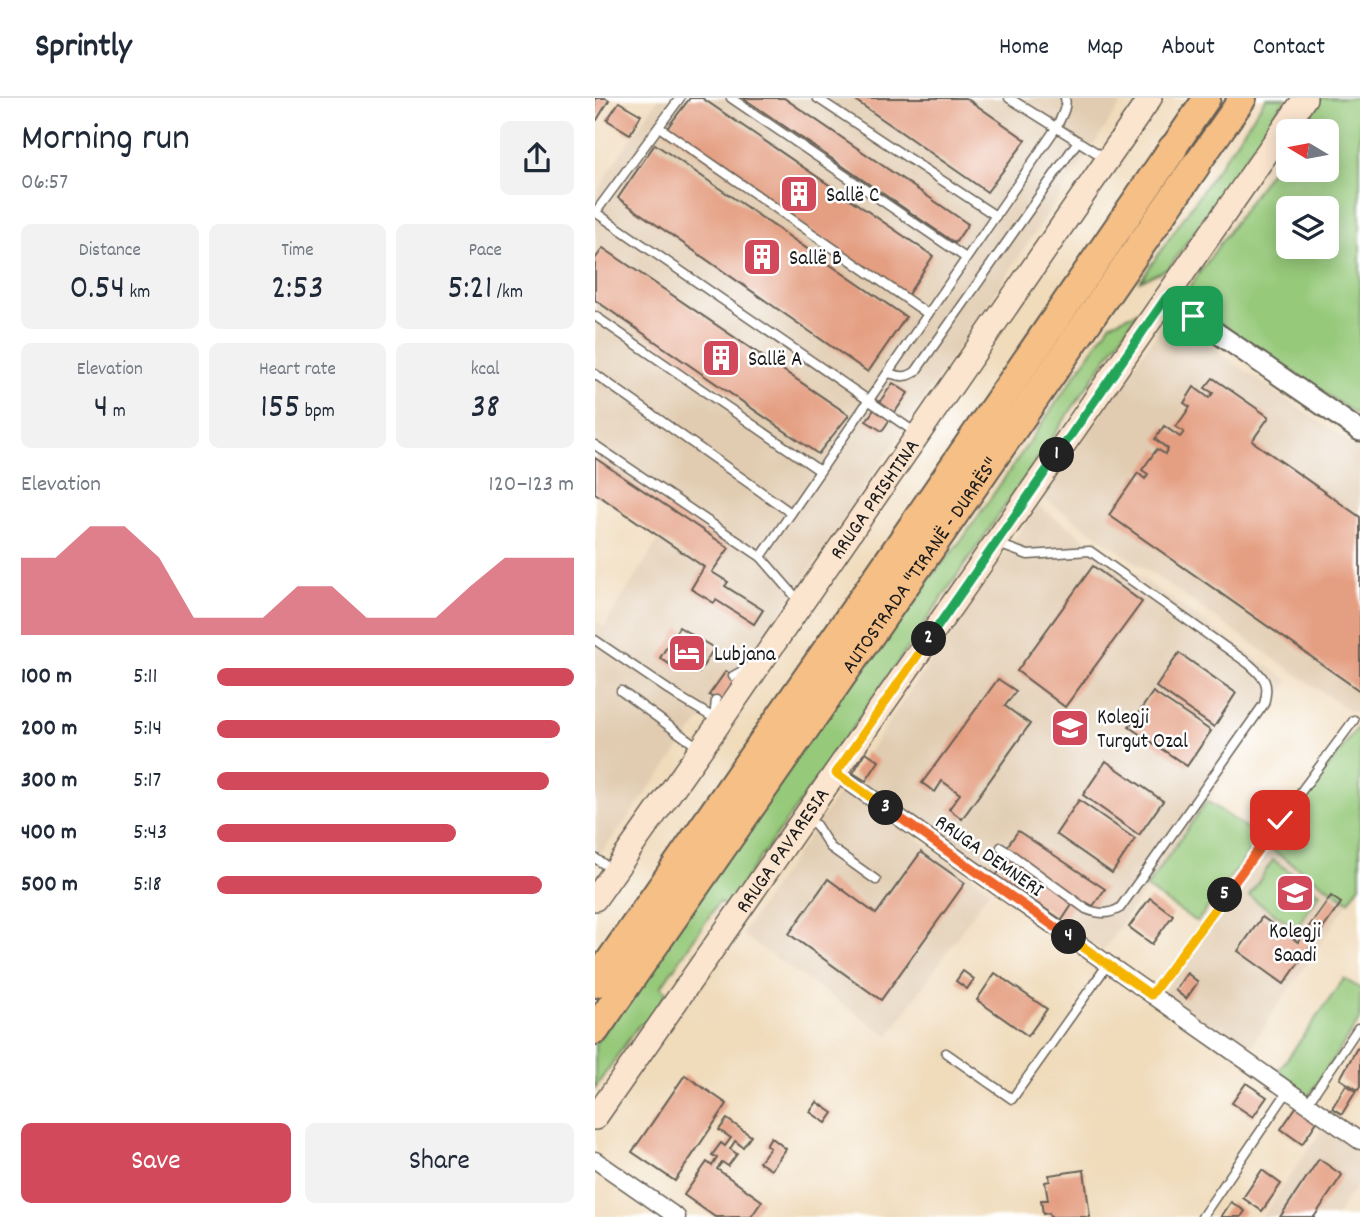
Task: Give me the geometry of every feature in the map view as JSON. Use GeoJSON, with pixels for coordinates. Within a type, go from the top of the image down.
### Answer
{"type":"FeatureCollection","features":[{"type":"Feature","properties":{"kind":"highway","name":"AUTOSTRADA \"TIRANË - DURRËS\""},"geometry":{"type":"LineString","coordinates":[[595,983],[1207,98]]}},
{"type":"Feature","properties":{"kind":"highway","name":"AUTOSTRADA \"TIRANË - DURRËS\""},"geometry":{"type":"LineString","coordinates":[[595,1030],[1196,165],[1244,100]]}},
{"type":"Feature","properties":{"kind":"main road","name":"RRUGA PRISHTINA"},"geometry":{"type":"LineString","coordinates":[[595,899],[701,749],[714,723],[760,663],[1150,98]]}},
{"type":"Feature","properties":{"kind":"main road","name":"RRUGA PAVARESIA"},"geometry":{"type":"LineString","coordinates":[[595,1118],[1305,98]]}},
{"type":"Feature","properties":{"kind":"street"},"geometry":{"type":"LineString","coordinates":[[1166,298],[1360,431]]}},
{"type":"Feature","properties":{"kind":"street","name":"RRUGA DEMNERI"},"geometry":{"type":"LineString","coordinates":[[836,773],[1360,1141]]}},
{"type":"Feature","properties":{"kind":"street"},"geometry":{"type":"LineString","coordinates":[[595,1160],[677,1217]]}},
{"type":"Feature","properties":{"kind":"lane"},"geometry":{"type":"LineString","coordinates":[[680,98],[595,213],[918,435]]}},
{"type":"Feature","properties":{"kind":"lane"},"geometry":{"type":"LineString","coordinates":[[731,98],[966,258]]}},
{"type":"Feature","properties":{"kind":"lane"},"geometry":{"type":"LineString","coordinates":[[817,98],[996,216]]}},
{"type":"Feature","properties":{"kind":"lane"},"geometry":{"type":"LineString","coordinates":[[1009,98],[1108,160]]}},
{"type":"Feature","properties":{"kind":"lane"},"geometry":{"type":"LineString","coordinates":[[761,556],[1056,128],[1065,109],[1065,98]]}},
{"type":"Feature","properties":{"kind":"lane"},"geometry":{"type":"LineString","coordinates":[[659,127],[928,314]]}},
{"type":"Feature","properties":{"kind":"lane"},"geometry":{"type":"LineString","coordinates":[[888,373],[903,377],[916,371],[1078,141]]}},
{"type":"Feature","properties":{"kind":"lane"},"geometry":{"type":"LineString","coordinates":[[595,316],[820,471]]}},
{"type":"Feature","properties":{"kind":"lane"},"geometry":{"type":"LineString","coordinates":[[595,374],[791,513]]}},
{"type":"Feature","properties":{"kind":"lane"},"geometry":{"type":"LineString","coordinates":[[595,445],[761,556],[801,604]]}},
{"type":"Feature","properties":{"kind":"lane"},"geometry":{"type":"LineString","coordinates":[[996,543],[1028,555],[1090,551],[1249,664],[1263,676],[1268,690],[1264,704],[1120,908],[1110,913],[1098,914],[1086,909],[1001,847]]}},
{"type":"Feature","properties":{"kind":"lane"},"geometry":{"type":"LineString","coordinates":[[595,640],[714,723]]}},
{"type":"Feature","properties":{"kind":"lane"},"geometry":{"type":"LineString","coordinates":[[733,676],[760,663]]}},
{"type":"Feature","properties":{"kind":"lane"},"geometry":{"type":"LineString","coordinates":[[621,691],[701,749]]}},
{"type":"Feature","properties":{"kind":"lane"},"geometry":{"type":"LineString","coordinates":[[714,723],[716,700]]}},
{"type":"Feature","properties":{"kind":"lane"},"geometry":{"type":"LineString","coordinates":[[1151,995],[1355,720]]}},
{"type":"Feature","properties":{"kind":"lane"},"geometry":{"type":"LineString","coordinates":[[805,818],[816,825],[830,847],[876,880]]}},
{"type":"Feature","properties":{"kind":"lane"},"geometry":{"type":"LineString","coordinates":[[595,858],[614,872]]}},
{"type":"Feature","properties":{"kind":"lane"},"geometry":{"type":"LineString","coordinates":[[946,1053],[1012,1099],[1108,964]]}},
{"type":"Feature","properties":{"kind":"lane"},"geometry":{"type":"LineString","coordinates":[[1307,1104],[1358,1028]]}},
{"type":"Feature","properties":{"kind":"lane"},"geometry":{"type":"LineString","coordinates":[[1202,1217],[1288,1091]]}},
{"type":"Feature","properties":{"kind":"shaded area"},"geometry":{"type":"Polygon","coordinates":[[[659,98],[1125,98],[737,679],[720,703],[702,719],[595,861],[595,621],[604,627],[660,538],[595,493],[595,197],[615,161],[659,98]]]}},
{"type":"Feature","properties":{"kind":"shaded area"},"geometry":{"type":"Polygon","coordinates":[[[1168,317],[1360,450],[1360,716],[1043,498],[1168,317]]]}},
{"type":"Feature","properties":{"kind":"shaded area","name":"Kolegji Turgut Ozal"},"geometry":{"type":"Polygon","coordinates":[[[1038,506],[1289,681],[1103,951],[852,776],[1038,506]]]}},
{"type":"Feature","properties":{"kind":"shaded area","name":"Kolegji Saadi"},"geometry":{"type":"Polygon","coordinates":[[[1357,728],[1360,731],[1360,885],[1246,1053],[1162,994],[1357,728]]]}},
{"type":"Feature","properties":{"kind":"shaded area"},"geometry":{"type":"Polygon","coordinates":[[[843,787],[990,889],[889,1036],[741,934],[843,787]]]}},
{"type":"Feature","properties":{"kind":"shaded area"},"geometry":{"type":"Polygon","coordinates":[[[1324,1127],[1360,1152],[1360,1181],[1335,1217],[1262,1217],[1324,1127]]]}},
{"type":"Feature","properties":{"kind":"green space"},"geometry":{"type":"Polygon","coordinates":[[[1266,98],[1286,98],[1169,268],[1140,281],[1266,98]]]}},
{"type":"Feature","properties":{"kind":"green space"},"geometry":{"type":"Polygon","coordinates":[[[1321,98],[1360,98],[1360,417],[1182,298],[1276,163],[1276,182],[1339,182],[1339,119],[1306,119],[1321,98]]]}},
{"type":"Feature","properties":{"kind":"green space"},"geometry":{"type":"Polygon","coordinates":[[[1139,311],[727,907],[719,902],[661,987],[667,992],[648,1021],[638,1026],[595,1088],[595,1044],[863,659],[964,537],[1111,323],[1139,311]]]}},
{"type":"Feature","properties":{"kind":"green space"},"geometry":{"type":"Polygon","coordinates":[[[1357,728],[1360,731],[1360,885],[1349,901],[1269,848],[1357,728]]]}},
{"type":"Feature","properties":{"kind":"green space"},"geometry":{"type":"Polygon","coordinates":[[[1207,801],[1260,838],[1197,922],[1146,888],[1207,801]]]}},
{"type":"Feature","properties":{"kind":"green space"},"geometry":{"type":"Polygon","coordinates":[[[1273,860],[1320,893],[1296,928],[1249,896],[1273,860]]]}},
{"type":"Feature","properties":{"kind":"green space"},"geometry":{"type":"Polygon","coordinates":[[[1344,979],[1360,988],[1360,1019],[1308,1097],[1275,1076],[1344,979]]]}},
{"type":"Feature","properties":{"kind":"building"},"geometry":{"type":"Polygon","coordinates":[[[595,98],[609,100],[597,120],[595,119],[595,98]]]}},
{"type":"Feature","properties":{"kind":"building","name":"Sallë C"},"geometry":{"type":"Polygon","coordinates":[[[690,98],[702,98],[933,256],[907,296],[665,131],[690,98]]]}},
{"type":"Feature","properties":{"kind":"building"},"geometry":{"type":"Polygon","coordinates":[[[743,98],[784,98],[968,224],[955,243],[743,98]]]}},
{"type":"Feature","properties":{"kind":"building"},"geometry":{"type":"Polygon","coordinates":[[[852,98],[966,98],[1026,140],[987,192],[852,98]]]}},
{"type":"Feature","properties":{"kind":"building"},"geometry":{"type":"Polygon","coordinates":[[[619,102],[641,115],[630,134],[607,120],[619,102]]]}},
{"type":"Feature","properties":{"kind":"building","name":"Sallë B"},"geometry":{"type":"Polygon","coordinates":[[[655,144],[906,317],[868,372],[618,198],[655,144]]]}},
{"type":"Feature","properties":{"kind":"building","name":"Sallë A"},"geometry":{"type":"Polygon","coordinates":[[[603,248],[849,415],[818,454],[595,300],[595,259],[603,248]]]}},
{"type":"Feature","properties":{"kind":"building"},"geometry":{"type":"Polygon","coordinates":[[[1213,378],[1269,417],[1252,441],[1360,517],[1360,691],[1109,515],[1138,473],[1145,479],[1148,474],[1142,470],[1157,449],[1165,454],[1168,449],[1155,439],[1164,426],[1180,437],[1184,432],[1176,427],[1190,407],[1184,403],[1194,387],[1209,398],[1213,393],[1205,388],[1213,378]]]}},
{"type":"Feature","properties":{"kind":"building"},"geometry":{"type":"Polygon","coordinates":[[[893,383],[908,393],[882,431],[866,421],[893,383]]]}},
{"type":"Feature","properties":{"kind":"building"},"geometry":{"type":"Polygon","coordinates":[[[595,458],[729,548],[712,572],[728,582],[725,586],[763,610],[754,624],[716,600],[714,603],[691,589],[704,567],[595,493],[595,458]]]}},
{"type":"Feature","properties":{"kind":"building"},"geometry":{"type":"Polygon","coordinates":[[[1093,566],[1142,602],[1065,707],[1017,671],[1093,566]]]}},
{"type":"Feature","properties":{"kind":"building","name":"Lubjana"},"geometry":{"type":"Polygon","coordinates":[[[679,627],[714,648],[699,673],[681,663],[677,669],[660,658],[679,627]]]}},
{"type":"Feature","properties":{"kind":"building"},"geometry":{"type":"Polygon","coordinates":[[[1179,653],[1236,693],[1214,727],[1156,687],[1179,653]]]}},
{"type":"Feature","properties":{"kind":"building"},"geometry":{"type":"Polygon","coordinates":[[[726,671],[737,679],[720,703],[709,695],[726,671]]]}},
{"type":"Feature","properties":{"kind":"building"},"geometry":{"type":"Polygon","coordinates":[[[998,679],[1016,691],[1005,706],[1030,724],[962,819],[949,809],[960,794],[942,781],[935,792],[922,783],[998,679]]]}},
{"type":"Feature","properties":{"kind":"building"},"geometry":{"type":"Polygon","coordinates":[[[1153,692],[1211,731],[1187,766],[1129,727],[1153,692]]]}},
{"type":"Feature","properties":{"kind":"building"},"geometry":{"type":"Polygon","coordinates":[[[866,752],[879,761],[866,781],[853,773],[866,752]]]}},
{"type":"Feature","properties":{"kind":"building"},"geometry":{"type":"Polygon","coordinates":[[[1106,761],[1163,801],[1139,835],[1083,795],[1106,761]]]}},
{"type":"Feature","properties":{"kind":"building"},"geometry":{"type":"Polygon","coordinates":[[[1079,800],[1135,839],[1112,873],[1056,834],[1079,800]]]}},
{"type":"Feature","properties":{"kind":"building"},"geometry":{"type":"Polygon","coordinates":[[[1018,831],[1105,889],[1093,906],[1086,902],[1082,908],[1074,902],[1062,920],[996,876],[1007,859],[1001,855],[1018,831]]]}},
{"type":"Feature","properties":{"kind":"building"},"geometry":{"type":"Polygon","coordinates":[[[921,852],[965,883],[881,1000],[789,934],[828,879],[876,914],[921,852]]]}},
{"type":"Feature","properties":{"kind":"building"},"geometry":{"type":"Polygon","coordinates":[[[1331,896],[1341,903],[1284,984],[1238,951],[1262,917],[1298,942],[1331,896]]]}},
{"type":"Feature","properties":{"kind":"building"},"geometry":{"type":"Polygon","coordinates":[[[1150,898],[1173,915],[1152,944],[1129,927],[1150,898]]]}},
{"type":"Feature","properties":{"kind":"building"},"geometry":{"type":"Polygon","coordinates":[[[963,971],[974,979],[967,989],[956,981],[963,971]]]}},
{"type":"Feature","properties":{"kind":"building"},"geometry":{"type":"Polygon","coordinates":[[[995,973],[1047,1009],[1028,1036],[977,1000],[995,973]]]}},
{"type":"Feature","properties":{"kind":"building"},"geometry":{"type":"Polygon","coordinates":[[[1187,973],[1198,982],[1186,999],[1175,990],[1187,973]]]}},
{"type":"Feature","properties":{"kind":"building"},"geometry":{"type":"Polygon","coordinates":[[[1357,1048],[1360,1050],[1358,1090],[1340,1079],[1357,1048]]]}},
{"type":"Feature","properties":{"kind":"building"},"geometry":{"type":"Polygon","coordinates":[[[685,1075],[727,1104],[675,1181],[632,1152],[685,1075]]]}},
{"type":"Feature","properties":{"kind":"building"},"geometry":{"type":"Polygon","coordinates":[[[1246,1083],[1267,1097],[1253,1117],[1232,1103],[1246,1083]]]}},
{"type":"Feature","properties":{"kind":"building"},"geometry":{"type":"Polygon","coordinates":[[[1346,1085],[1356,1091],[1342,1114],[1332,1108],[1346,1085]]]}},
{"type":"Feature","properties":{"kind":"building"},"geometry":{"type":"Polygon","coordinates":[[[817,1102],[833,1113],[826,1123],[810,1112],[817,1102]]]}},
{"type":"Feature","properties":{"kind":"building"},"geometry":{"type":"Polygon","coordinates":[[[1299,1103],[1320,1117],[1302,1144],[1281,1129],[1299,1103]]]}},
{"type":"Feature","properties":{"kind":"building"},"geometry":{"type":"Polygon","coordinates":[[[727,1119],[751,1136],[743,1147],[735,1141],[730,1149],[737,1154],[728,1166],[722,1162],[717,1169],[762,1201],[751,1217],[715,1217],[684,1195],[707,1162],[712,1166],[717,1158],[712,1155],[721,1143],[725,1146],[731,1138],[719,1130],[727,1119]]]}},
{"type":"Feature","properties":{"kind":"building"},"geometry":{"type":"Polygon","coordinates":[[[771,1137],[786,1149],[771,1170],[759,1162],[770,1148],[766,1145],[771,1137]]]}},
{"type":"Feature","properties":{"kind":"building"},"geometry":{"type":"Polygon","coordinates":[[[1319,1159],[1342,1175],[1314,1217],[1280,1217],[1319,1159]]]}},
{"type":"Feature","properties":{"kind":"building"},"geometry":{"type":"Polygon","coordinates":[[[1084,1170],[1090,1217],[1050,1217],[1049,1213],[1043,1214],[1041,1200],[1048,1200],[1045,1182],[1050,1181],[1049,1175],[1084,1170]]]}},
{"type":"Feature","properties":{"kind":"building"},"geometry":{"type":"Polygon","coordinates":[[[1262,1170],[1281,1184],[1262,1211],[1243,1198],[1262,1170]]]}},
{"type":"Feature","properties":{"kind":"building"},"geometry":{"type":"Polygon","coordinates":[[[1231,1202],[1245,1211],[1241,1217],[1221,1217],[1231,1202]]]}},
{"type":"Feature","properties":{"kind":"place","name":"Sallë C"},"geometry":{"type":"Point","coordinates":[799,194]}},
{"type":"Feature","properties":{"kind":"place","name":"Sallë B"},"geometry":{"type":"Point","coordinates":[762,257]}},
{"type":"Feature","properties":{"kind":"place","name":"Sallë A"},"geometry":{"type":"Point","coordinates":[721,358]}},
{"type":"Feature","properties":{"kind":"place","name":"Lubjana"},"geometry":{"type":"Point","coordinates":[687,653]}},
{"type":"Feature","properties":{"kind":"place","name":"Kolegji Turgut Ozal"},"geometry":{"type":"Point","coordinates":[1070,728]}},
{"type":"Feature","properties":{"kind":"place","name":"Kolegji Saadi"},"geometry":{"type":"Point","coordinates":[1295,893]}},
{"type":"Feature","properties":{"kind":"route"},"geometry":{"type":"LineString","coordinates":[[1193,316],[1166,298],[836,773],[1151,995],[1280,820]]}}]}
